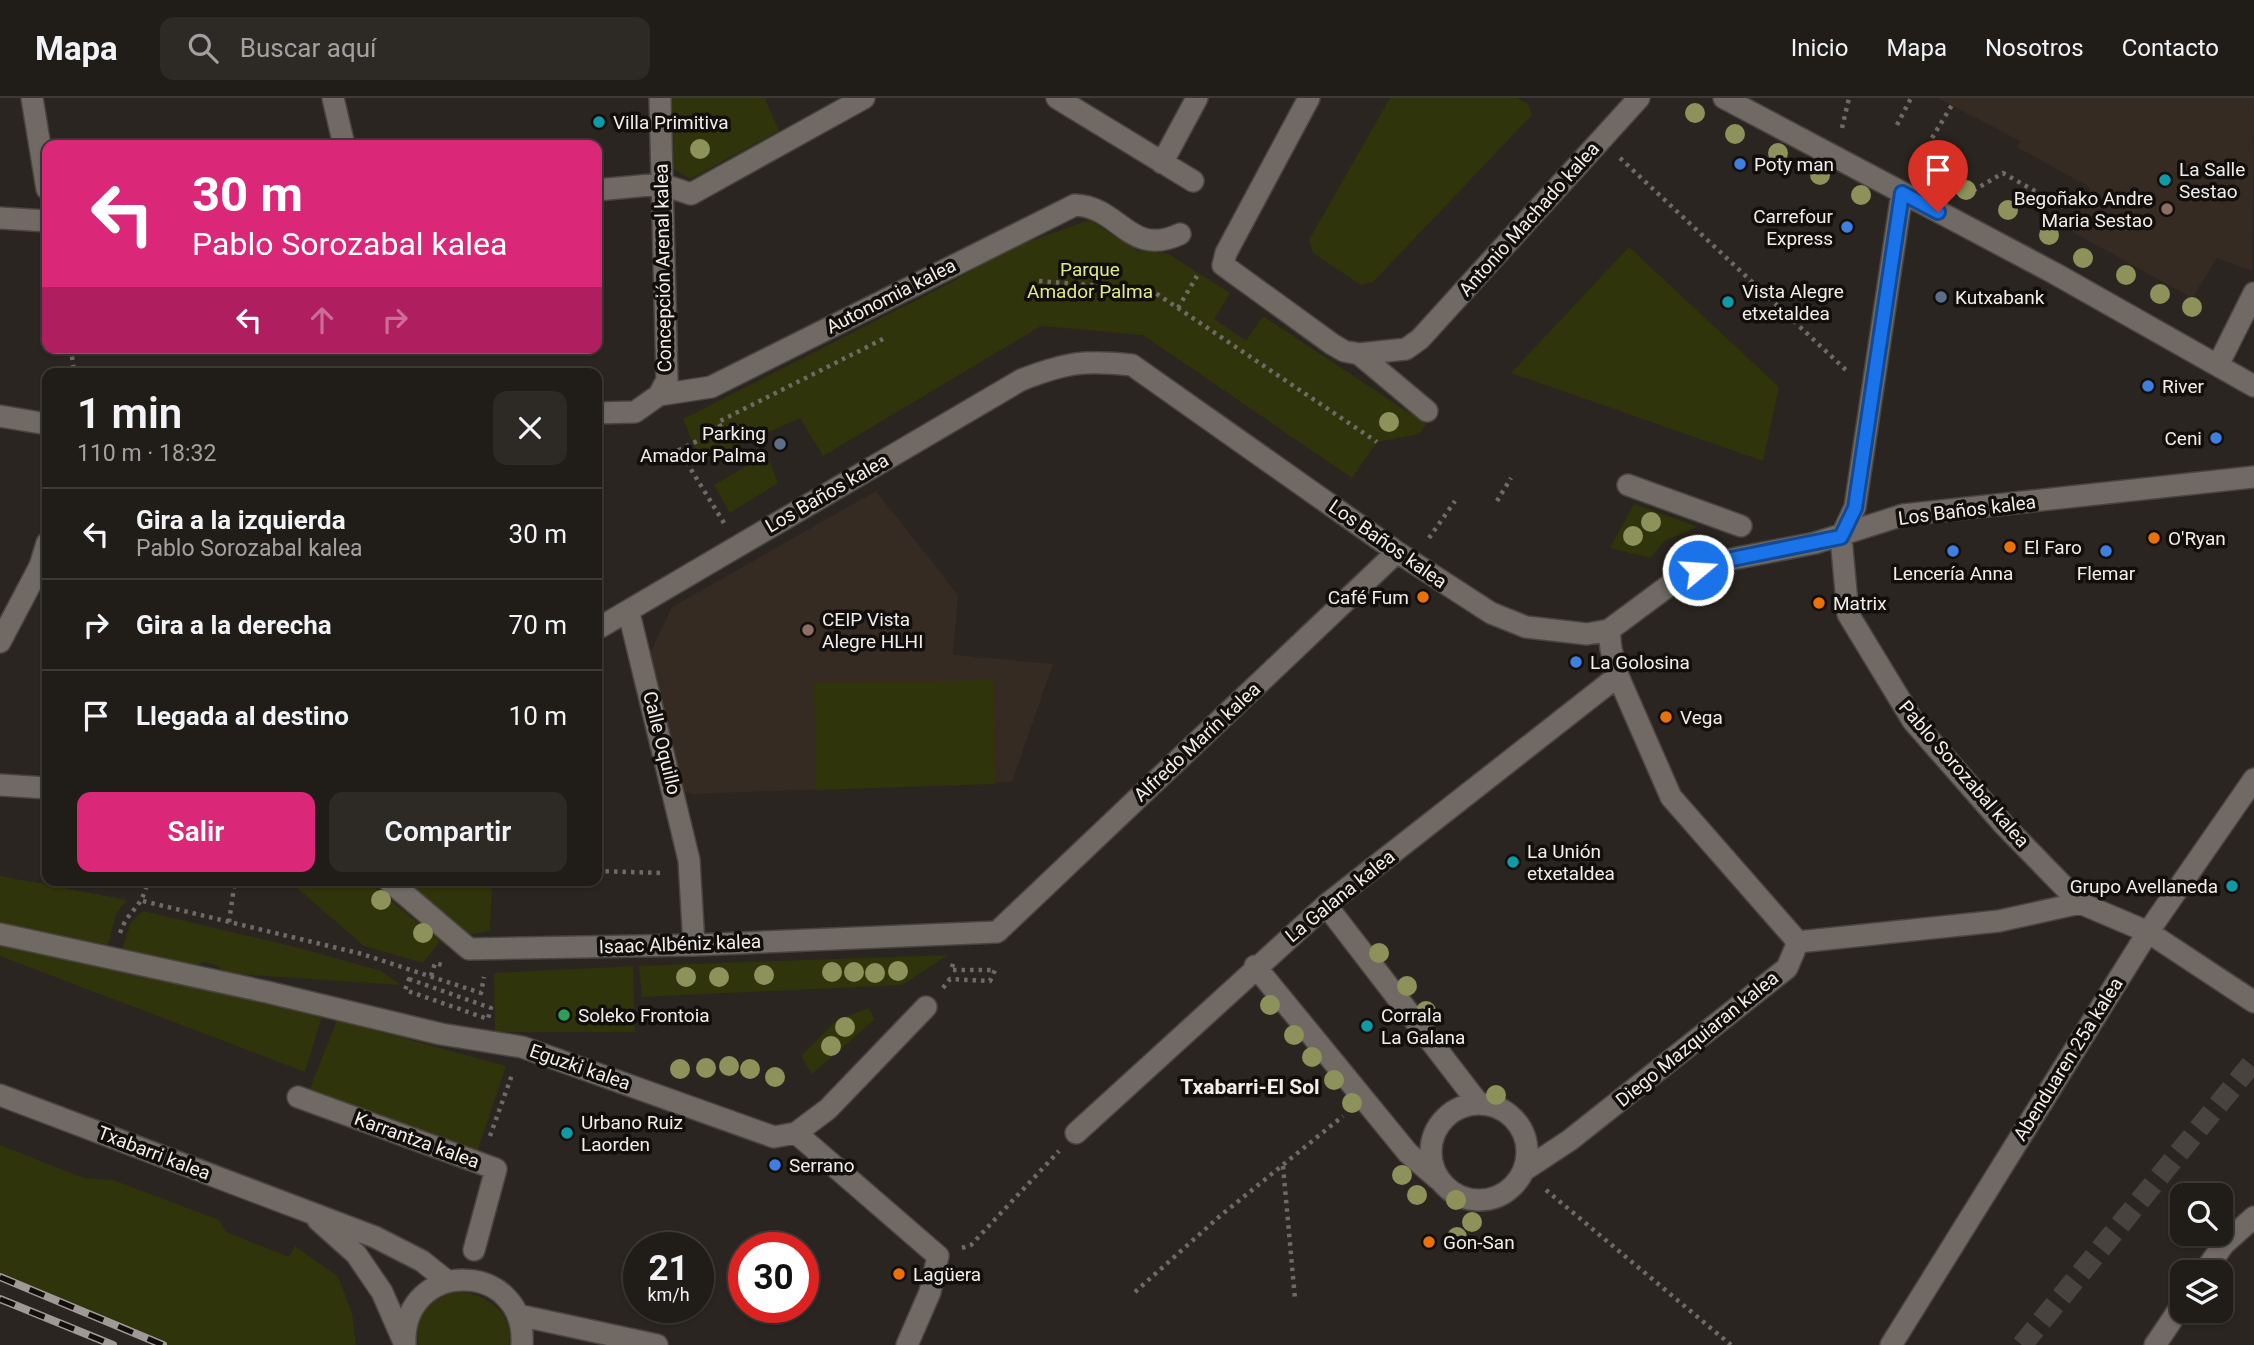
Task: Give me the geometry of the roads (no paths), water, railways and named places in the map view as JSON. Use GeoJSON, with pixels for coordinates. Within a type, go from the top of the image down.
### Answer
{"type":"FeatureCollection","features":[{"type":"Feature","properties":{"kind":"street"},"geometry":{"type":"LineString","coordinates":[[32,98],[42,159]]}},
{"type":"Feature","properties":{"kind":"street"},"geometry":{"type":"LineString","coordinates":[[333,98],[343,140]]}},
{"type":"Feature","properties":{"kind":"street","name":"Concepción Arenal kalea"},"geometry":{"type":"LineString","coordinates":[[659,395],[667,380],[660,98]]}},
{"type":"Feature","properties":{"kind":"street"},"geometry":{"type":"LineString","coordinates":[[602,190],[661,184],[691,194],[864,98]]}},
{"type":"Feature","properties":{"kind":"street"},"geometry":{"type":"LineString","coordinates":[[1057,98],[1193,181]]}},
{"type":"Feature","properties":{"kind":"street"},"geometry":{"type":"LineString","coordinates":[[1162,163],[1197,98]]}},
{"type":"Feature","properties":{"kind":"street"},"geometry":{"type":"LineString","coordinates":[[1310,98],[1226,253],[1223,265],[1332,344],[1359,354],[1427,411]]}},
{"type":"Feature","properties":{"kind":"street","name":"Antonio Machado kalea"},"geometry":{"type":"LineString","coordinates":[[1359,354],[1406,349],[1420,339],[1639,98]]}},
{"type":"Feature","properties":{"kind":"street"},"geometry":{"type":"LineString","coordinates":[[1724,98],[2254,386]]}},
{"type":"Feature","properties":{"kind":"street","name":"Pablo Sorozabal kalea"},"geometry":{"type":"LineString","coordinates":[[1902,193],[1855,508],[1841,537],[1848,614],[1913,722],[2005,826],[2080,903],[2148,932],[2254,1002]]}},
{"type":"Feature","properties":{"kind":"street","name":"Autonomia kalea"},"geometry":{"type":"LineString","coordinates":[[602,413],[635,412],[659,395],[711,387],[1075,205],[1097,210],[1146,241],[1156,244],[1180,234]]}},
{"type":"Feature","properties":{"kind":"street"},"geometry":{"type":"LineString","coordinates":[[0,218],[42,221]]}},
{"type":"Feature","properties":{"kind":"street"},"geometry":{"type":"LineString","coordinates":[[2218,365],[2254,293]]}},
{"type":"Feature","properties":{"kind":"street","name":"Los Baños kalea"},"geometry":{"type":"LineString","coordinates":[[602,626],[1021,380],[1061,364],[1089,360],[1132,365],[1404,557],[1490,613],[1526,627],[1587,634],[1609,630],[1679,578],[1717,562],[1841,537],[1903,515],[2254,477]]}},
{"type":"Feature","properties":{"kind":"street"},"geometry":{"type":"LineString","coordinates":[[0,416],[42,423]]}},
{"type":"Feature","properties":{"kind":"street"},"geometry":{"type":"LineString","coordinates":[[1628,485],[1741,526]]}},
{"type":"Feature","properties":{"kind":"street","name":"Alfredo Marín kalea"},"geometry":{"type":"LineString","coordinates":[[996,932],[1404,557]]}},
{"type":"Feature","properties":{"kind":"street"},"geometry":{"type":"LineString","coordinates":[[0,642],[39,587]]}},
{"type":"Feature","properties":{"kind":"street","name":"Calle Oquillo"},"geometry":{"type":"LineString","coordinates":[[629,613],[680,817],[690,874],[694,945]]}},
{"type":"Feature","properties":{"kind":"street"},"geometry":{"type":"LineString","coordinates":[[1609,630],[1618,676],[1671,797],[1798,942],[1999,922],[2080,903]]}},
{"type":"Feature","properties":{"kind":"street","name":"La Galana kalea"},"geometry":{"type":"LineString","coordinates":[[1076,1133],[1255,966],[1325,905],[1618,676]]}},
{"type":"Feature","properties":{"kind":"street","name":"Abenduaren 25a kalea"},"geometry":{"type":"LineString","coordinates":[[1891,1345],[2148,932],[2254,779]]}},
{"type":"Feature","properties":{"kind":"street"},"geometry":{"type":"LineString","coordinates":[[0,785],[42,788]]}},
{"type":"Feature","properties":{"kind":"street","name":"Isaac Albéniz kalea"},"geometry":{"type":"LineString","coordinates":[[395,886],[469,949],[694,945],[996,932]]}},
{"type":"Feature","properties":{"kind":"street"},"geometry":{"type":"LineString","coordinates":[[1325,905],[1479,1104]]}},
{"type":"Feature","properties":{"kind":"street","name":"Eguzki kalea"},"geometry":{"type":"LineString","coordinates":[[0,934],[267,992],[440,1034],[522,1047],[774,1136],[796,1133]]}},
{"type":"Feature","properties":{"kind":"street","name":"Diego Mazquiaran kalea"},"geometry":{"type":"LineString","coordinates":[[1524,1171],[1570,1140],[1787,968],[1798,942]]}},
{"type":"Feature","properties":{"kind":"street"},"geometry":{"type":"LineString","coordinates":[[1255,966],[1408,1153],[1450,1191],[1477,1201],[1504,1193],[1524,1171],[1527,1146],[1516,1121],[1506,1112],[1479,1104],[1464,1106],[1439,1124],[1430,1153],[1440,1181]]}},
{"type":"Feature","properties":{"kind":"street"},"geometry":{"type":"LineString","coordinates":[[907,1345],[930,1292],[938,1256],[796,1133],[828,1109],[926,1007]]}},
{"type":"Feature","properties":{"kind":"street","name":"Txabarri kalea"},"geometry":{"type":"LineString","coordinates":[[0,1095],[375,1237],[422,1261],[447,1281]]}},
{"type":"Feature","properties":{"kind":"street","name":"Karrantza kalea"},"geometry":{"type":"LineString","coordinates":[[298,1097],[496,1169],[474,1251]]}},
{"type":"Feature","properties":{"kind":"street"},"geometry":{"type":"LineString","coordinates":[[308,1212],[356,1254],[382,1292],[404,1344]]}},
{"type":"Feature","properties":{"kind":"street"},"geometry":{"type":"LineString","coordinates":[[2213,1260],[2224,1244],[2254,1217]]}},
{"type":"Feature","properties":{"kind":"street"},"geometry":{"type":"LineString","coordinates":[[404,1344],[406,1323],[414,1304],[428,1290],[447,1281],[467,1279],[483,1282],[510,1301],[518,1315],[522,1345]]}},
{"type":"Feature","properties":{"kind":"street"},"geometry":{"type":"LineString","coordinates":[[518,1315],[652,1345]]}},
{"type":"Feature","properties":{"kind":"street"},"geometry":{"type":"LineString","coordinates":[[2155,1345],[2170,1322]]}},
{"type":"Feature","properties":{"kind":"tunnel"},"geometry":{"type":"LineString","coordinates":[[2022,1345],[2254,1061]]}},
{"type":"Feature","properties":{"kind":"railway"},"geometry":{"type":"LineString","coordinates":[[0,1277],[163,1345]]}},
{"type":"Feature","properties":{"kind":"railway"},"geometry":{"type":"LineString","coordinates":[[0,1299],[113,1345]]}},
{"type":"Feature","properties":{"kind":"place","name":"Villa Primitiva"},"geometry":{"type":"Point","coordinates":[599,122]}},
{"type":"Feature","properties":{"kind":"place","name":"Poty man"},"geometry":{"type":"Point","coordinates":[1740,164]}},
{"type":"Feature","properties":{"kind":"place","name":"La Salle Sestao"},"geometry":{"type":"Point","coordinates":[2165,180]}},
{"type":"Feature","properties":{"kind":"place","name":"Begoñako Andre Maria Sestao"},"geometry":{"type":"Point","coordinates":[2167,209]}},
{"type":"Feature","properties":{"kind":"place","name":"Carrefour Express"},"geometry":{"type":"Point","coordinates":[1847,227]}},
{"type":"Feature","properties":{"kind":"place","name":"Kutxabank"},"geometry":{"type":"Point","coordinates":[1941,297]}},
{"type":"Feature","properties":{"kind":"place","name":"Vista Alegre etxetaldea"},"geometry":{"type":"Point","coordinates":[1728,302]}},
{"type":"Feature","properties":{"kind":"place","name":"River"},"geometry":{"type":"Point","coordinates":[2148,386]}},
{"type":"Feature","properties":{"kind":"place","name":"Ceni"},"geometry":{"type":"Point","coordinates":[2216,438]}},
{"type":"Feature","properties":{"kind":"place","name":"Parking Amador Palma"},"geometry":{"type":"Point","coordinates":[780,444]}},
{"type":"Feature","properties":{"kind":"place","name":"O'Ryan"},"geometry":{"type":"Point","coordinates":[2154,538]}},
{"type":"Feature","properties":{"kind":"place","name":"El Faro"},"geometry":{"type":"Point","coordinates":[2010,547]}},
{"type":"Feature","properties":{"kind":"place","name":"Lencería Anna"},"geometry":{"type":"Point","coordinates":[1953,551]}},
{"type":"Feature","properties":{"kind":"place","name":"Flemar"},"geometry":{"type":"Point","coordinates":[2106,551]}},
{"type":"Feature","properties":{"kind":"place","name":"Café Fum"},"geometry":{"type":"Point","coordinates":[1423,597]}},
{"type":"Feature","properties":{"kind":"place","name":"Matrix"},"geometry":{"type":"Point","coordinates":[1819,603]}},
{"type":"Feature","properties":{"kind":"place","name":"CEIP Vista Alegre HLHI"},"geometry":{"type":"Point","coordinates":[808,630]}},
{"type":"Feature","properties":{"kind":"place","name":"La Golosina"},"geometry":{"type":"Point","coordinates":[1576,662]}},
{"type":"Feature","properties":{"kind":"place","name":"Vega"},"geometry":{"type":"Point","coordinates":[1666,717]}},
{"type":"Feature","properties":{"kind":"place","name":"La Unión etxetaldea"},"geometry":{"type":"Point","coordinates":[1513,862]}},
{"type":"Feature","properties":{"kind":"place","name":"Grupo Avellaneda"},"geometry":{"type":"Point","coordinates":[2232,886]}},
{"type":"Feature","properties":{"kind":"place","name":"Soleko Frontoia"},"geometry":{"type":"Point","coordinates":[564,1015]}},
{"type":"Feature","properties":{"kind":"place","name":"Corrala La Galana"},"geometry":{"type":"Point","coordinates":[1367,1026]}},
{"type":"Feature","properties":{"kind":"place","name":"Urbano Ruiz Laorden"},"geometry":{"type":"Point","coordinates":[567,1133]}},
{"type":"Feature","properties":{"kind":"place","name":"Serrano"},"geometry":{"type":"Point","coordinates":[775,1165]}},
{"type":"Feature","properties":{"kind":"place","name":"Gon-San"},"geometry":{"type":"Point","coordinates":[1429,1242]}},
{"type":"Feature","properties":{"kind":"place","name":"Lagüera"},"geometry":{"type":"Point","coordinates":[899,1274]}},
{"type":"Feature","properties":{"kind":"district","name":"Txabarri-El Sol"},"geometry":{"type":"Point","coordinates":[1250,1087]}},
{"type":"Feature","properties":{"kind":"park label","name":"Parque Amador Palma"},"geometry":{"type":"Point","coordinates":[1090,280]}}]}
